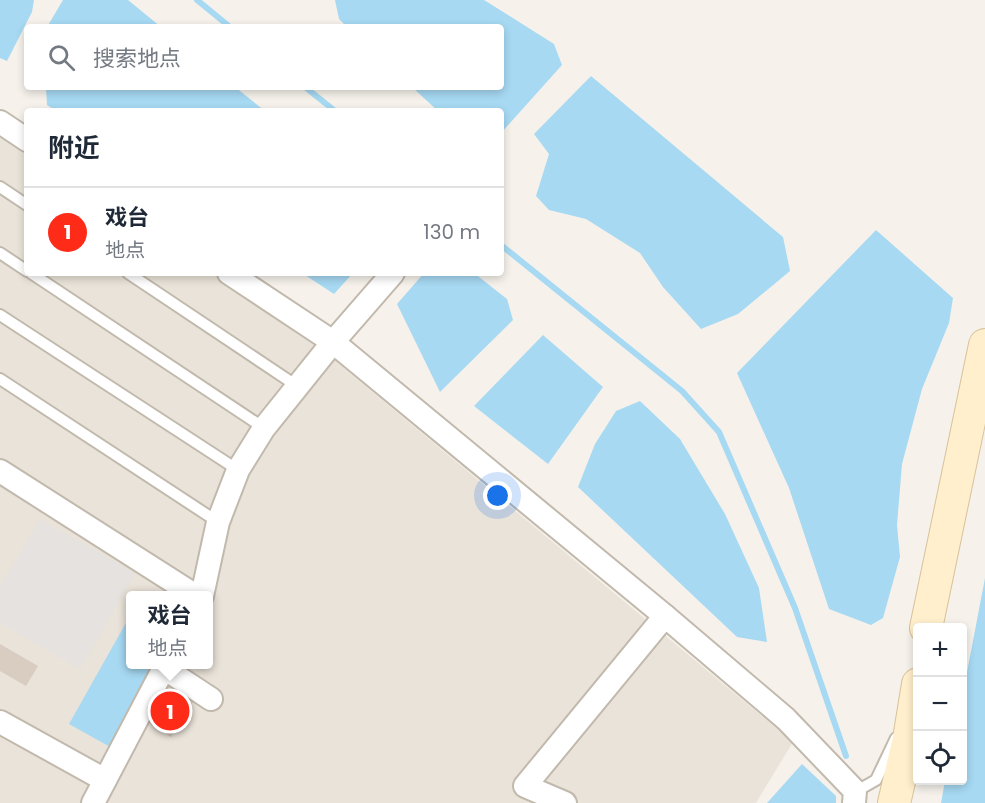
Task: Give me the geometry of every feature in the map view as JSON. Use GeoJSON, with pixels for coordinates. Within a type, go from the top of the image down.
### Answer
{"type":"FeatureCollection","features":[{"type":"Feature","properties":{"kind":"street"},"geometry":{"type":"LineString","coordinates":[[0,122],[24,138]]}},
{"type":"Feature","properties":{"kind":"street"},"geometry":{"type":"LineString","coordinates":[[233,276],[333,342],[665,616],[786,719],[857,799]]}},
{"type":"Feature","properties":{"kind":"street"},"geometry":{"type":"LineString","coordinates":[[203,591],[218,522],[238,470],[264,428],[333,342],[390,276]]}},
{"type":"Feature","properties":{"kind":"street"},"geometry":{"type":"LineString","coordinates":[[927,623],[985,345]]}},
{"type":"Feature","properties":{"kind":"street"},"geometry":{"type":"LineString","coordinates":[[0,471],[188,591]]}},
{"type":"Feature","properties":{"kind":"street"},"geometry":{"type":"LineString","coordinates":[[565,803],[525,786],[665,616]]}},
{"type":"Feature","properties":{"kind":"street"},"geometry":{"type":"LineString","coordinates":[[93,803],[163,669]]}},
{"type":"Feature","properties":{"kind":"street"},"geometry":{"type":"LineString","coordinates":[[169,669],[211,699]]}},
{"type":"Feature","properties":{"kind":"street"},"geometry":{"type":"LineString","coordinates":[[894,803],[913,712]]}},
{"type":"Feature","properties":{"kind":"street"},"geometry":{"type":"LineString","coordinates":[[0,722],[105,780]]}},
{"type":"Feature","properties":{"kind":"lane"},"geometry":{"type":"LineString","coordinates":[[0,187],[24,203]]}},
{"type":"Feature","properties":{"kind":"lane"},"geometry":{"type":"LineString","coordinates":[[0,253],[24,269]]}},
{"type":"Feature","properties":{"kind":"lane"},"geometry":{"type":"LineString","coordinates":[[35,276],[264,428]]}},
{"type":"Feature","properties":{"kind":"lane"},"geometry":{"type":"LineString","coordinates":[[133,276],[297,386]]}},
{"type":"Feature","properties":{"kind":"lane"},"geometry":{"type":"LineString","coordinates":[[0,315],[238,470]]}},
{"type":"Feature","properties":{"kind":"lane"},"geometry":{"type":"LineString","coordinates":[[0,379],[218,522]]}},
{"type":"Feature","properties":{"kind":"lane"},"geometry":{"type":"LineString","coordinates":[[857,799],[876,780],[913,699]]}},
{"type":"Feature","properties":{"kind":"shaded area"},"geometry":{"type":"Polygon","coordinates":[[[0,134],[24,150],[24,276],[217,276],[292,325],[793,742],[756,803],[0,803],[0,134]]]}},
{"type":"Feature","properties":{"kind":"shaded area"},"geometry":{"type":"Polygon","coordinates":[[[40,519],[135,573],[80,669],[0,623],[0,588],[40,519]]]}},
{"type":"Feature","properties":{"kind":"water"},"geometry":{"type":"Polygon","coordinates":[[[0,0],[34,0],[32,12],[7,61],[0,58],[0,0]]]}},
{"type":"Feature","properties":{"kind":"water"},"geometry":{"type":"Polygon","coordinates":[[[63,0],[128,0],[157,24],[49,24],[63,0]]]}},
{"type":"Feature","properties":{"kind":"water"},"geometry":{"type":"Polygon","coordinates":[[[335,0],[484,0],[554,44],[562,65],[504,130],[504,108],[435,108],[415,90],[504,90],[504,24],[344,24],[339,19],[335,0]]]}},
{"type":"Feature","properties":{"kind":"water"},"geometry":{"type":"Polygon","coordinates":[[[591,76],[783,237],[790,271],[738,314],[701,329],[663,287],[640,253],[586,219],[549,210],[536,196],[549,154],[534,134],[591,76]]]}},
{"type":"Feature","properties":{"kind":"water"},"geometry":{"type":"Polygon","coordinates":[[[46,90],[239,90],[261,108],[52,108],[47,105],[46,90]]]}},
{"type":"Feature","properties":{"kind":"water"},"geometry":{"type":"Polygon","coordinates":[[[876,230],[953,298],[949,323],[922,389],[902,464],[897,525],[900,557],[883,618],[871,625],[829,609],[789,488],[737,373],[876,230]]]}},
{"type":"Feature","properties":{"kind":"water"},"geometry":{"type":"Polygon","coordinates":[[[307,276],[350,276],[334,294],[307,276]]]}},
{"type":"Feature","properties":{"kind":"water"},"geometry":{"type":"Polygon","coordinates":[[[421,276],[478,276],[507,299],[513,320],[440,392],[397,304],[421,276]]]}},
{"type":"Feature","properties":{"kind":"water"},"geometry":{"type":"Polygon","coordinates":[[[543,335],[603,387],[548,464],[474,406],[543,335]]]}},
{"type":"Feature","properties":{"kind":"water"},"geometry":{"type":"Polygon","coordinates":[[[640,401],[680,439],[725,514],[759,588],[767,642],[737,637],[578,487],[595,444],[616,411],[640,401]]]}},
{"type":"Feature","properties":{"kind":"water"},"geometry":{"type":"Polygon","coordinates":[[[985,578],[985,803],[941,803],[944,785],[967,785],[967,672],[985,578]]]}},
{"type":"Feature","properties":{"kind":"water"},"geometry":{"type":"Polygon","coordinates":[[[126,623],[126,669],[154,669],[112,748],[69,724],[126,623]]]}},
{"type":"Feature","properties":{"kind":"water"},"geometry":{"type":"Polygon","coordinates":[[[802,764],[836,796],[836,803],[767,803],[802,764]]]}},
{"type":"Feature","properties":{"kind":"building"},"geometry":{"type":"Polygon","coordinates":[[[0,644],[38,666],[26,686],[0,671],[0,644]]]}},
{"type":"Feature","properties":{"kind":"building"},"geometry":{"type":"Polygon","coordinates":[[[170,685],[194,700],[171,737],[147,722],[170,685]]]}},
{"type":"Feature","properties":{"kind":"waterway"},"geometry":{"type":"LineString","coordinates":[[197,0],[226,24]]}},
{"type":"Feature","properties":{"kind":"waterway"},"geometry":{"type":"LineString","coordinates":[[309,90],[331,108]]}},
{"type":"Feature","properties":{"kind":"waterway"},"geometry":{"type":"LineString","coordinates":[[504,247],[682,391],[719,432],[795,608],[846,756]]}},
{"type":"Feature","properties":{"kind":"place","name":"戏台"},"geometry":{"type":"Point","coordinates":[170,711]}}]}
